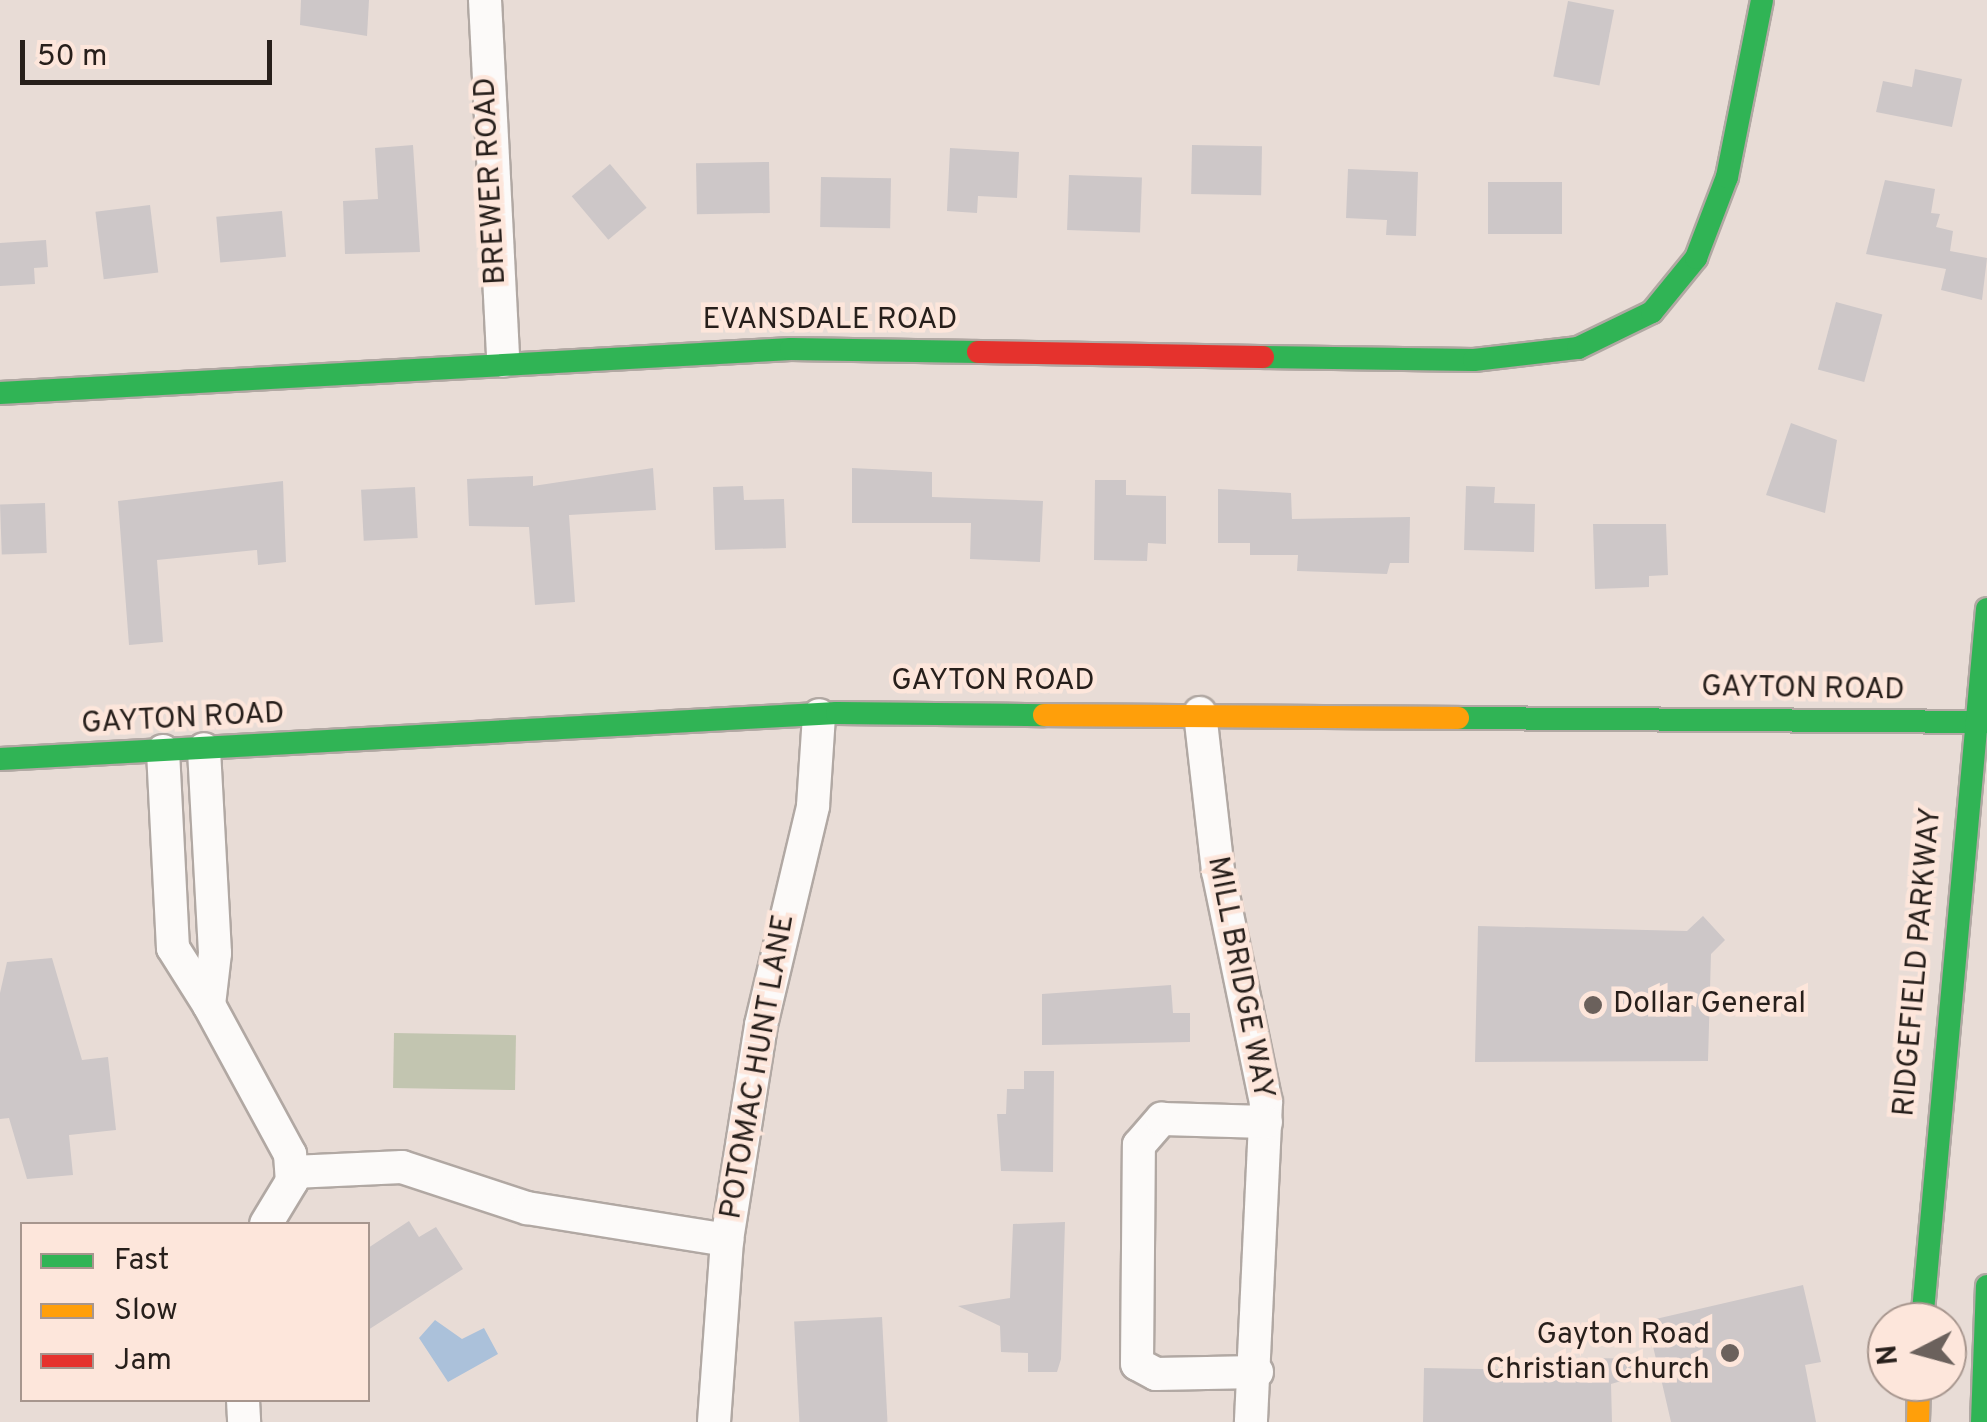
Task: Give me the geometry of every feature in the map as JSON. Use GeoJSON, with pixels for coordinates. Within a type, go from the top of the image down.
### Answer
{"type":"FeatureCollection","features":[{"type":"Feature","properties":{"kind":"street","name":"BREWER ROAD"},"geometry":{"type":"LineString","coordinates":[[485,0],[503,362]]}},
{"type":"Feature","properties":{"kind":"street","name":"EVANSDALE ROAD"},"geometry":{"type":"LineString","coordinates":[[0,392],[790,349],[1527,358],[1603,340],[1652,312],[1709,230],[1762,0]]}},
{"type":"Feature","properties":{"kind":"street","name":"RIDGEFIELD PARKWAY"},"geometry":{"type":"LineString","coordinates":[[1924,1302],[1987,609]]}},
{"type":"Feature","properties":{"kind":"street","name":"GAYTON ROAD"},"geometry":{"type":"LineString","coordinates":[[0,759],[820,715],[1200,713],[1979,722]]}},
{"type":"Feature","properties":{"kind":"street","name":"MILL BRIDGE WAY"},"geometry":{"type":"LineString","coordinates":[[1200,713],[1218,870],[1266,1122],[1257,1372],[1251,1422]]}},
{"type":"Feature","properties":{"kind":"street","name":"POTOMAC HUNT LANE"},"geometry":{"type":"LineString","coordinates":[[714,1422],[727,1240],[760,1025],[812,806],[820,715]]}},
{"type":"Feature","properties":{"kind":"street"},"geometry":{"type":"LineString","coordinates":[[204,749],[216,952],[209,1005]]}},
{"type":"Feature","properties":{"kind":"street"},"geometry":{"type":"LineString","coordinates":[[162,751],[173,948],[209,1005],[293,1172]]}},
{"type":"Feature","properties":{"kind":"street"},"geometry":{"type":"LineString","coordinates":[[1257,1372],[1156,1374],[1137,1364],[1139,1145],[1162,1119],[1266,1122]]}},
{"type":"Feature","properties":{"kind":"street"},"geometry":{"type":"LineString","coordinates":[[293,1172],[402,1167],[528,1208],[727,1240]]}},
{"type":"Feature","properties":{"kind":"street"},"geometry":{"type":"LineString","coordinates":[[267,1222],[293,1172]]}},
{"type":"Feature","properties":{"kind":"street"},"geometry":{"type":"LineString","coordinates":[[1982,1422],[1987,1286]]}},
{"type":"Feature","properties":{"kind":"green space"},"geometry":{"type":"Polygon","coordinates":[[[394,1033],[516,1035],[515,1090],[393,1088],[394,1033]]]}},
{"type":"Feature","properties":{"kind":"water"},"geometry":{"type":"Polygon","coordinates":[[[435,1320],[462,1339],[484,1328],[498,1354],[448,1382],[419,1338],[435,1320]]]}},
{"type":"Feature","properties":{"kind":"building"},"geometry":{"type":"Polygon","coordinates":[[[301,0],[369,0],[367,36],[300,25],[301,0]]]}},
{"type":"Feature","properties":{"kind":"building"},"geometry":{"type":"Polygon","coordinates":[[[1568,1],[1614,10],[1599,86],[1553,77],[1568,1]]]}},
{"type":"Feature","properties":{"kind":"building"},"geometry":{"type":"Polygon","coordinates":[[[1915,69],[1962,79],[1952,127],[1876,112],[1883,81],[1912,87],[1915,69]]]}},
{"type":"Feature","properties":{"kind":"building"},"geometry":{"type":"Polygon","coordinates":[[[413,145],[420,252],[345,254],[343,201],[378,199],[375,148],[413,145]]]}},
{"type":"Feature","properties":{"kind":"building"},"geometry":{"type":"Polygon","coordinates":[[[1192,145],[1262,146],[1261,195],[1191,194],[1192,145]]]}},
{"type":"Feature","properties":{"kind":"building"},"geometry":{"type":"Polygon","coordinates":[[[950,148],[1019,152],[1017,198],[978,196],[977,213],[947,211],[950,148]]]}},
{"type":"Feature","properties":{"kind":"building"},"geometry":{"type":"Polygon","coordinates":[[[769,162],[770,213],[697,214],[696,163],[769,162]]]}},
{"type":"Feature","properties":{"kind":"building"},"geometry":{"type":"Polygon","coordinates":[[[610,164],[647,208],[608,240],[572,196],[610,164]]]}},
{"type":"Feature","properties":{"kind":"building"},"geometry":{"type":"Polygon","coordinates":[[[1348,169],[1418,172],[1416,236],[1386,235],[1387,220],[1346,218],[1348,169]]]}},
{"type":"Feature","properties":{"kind":"building"},"geometry":{"type":"Polygon","coordinates":[[[1069,175],[1142,178],[1140,233],[1067,230],[1069,175]]]}},
{"type":"Feature","properties":{"kind":"building"},"geometry":{"type":"Polygon","coordinates":[[[821,177],[891,178],[890,228],[820,227],[821,177]]]}},
{"type":"Feature","properties":{"kind":"building"},"geometry":{"type":"Polygon","coordinates":[[[1885,180],[1935,189],[1931,213],[1940,214],[1936,227],[1953,231],[1950,251],[1987,258],[1982,300],[1941,290],[1946,269],[1866,254],[1885,180]]]}},
{"type":"Feature","properties":{"kind":"building"},"geometry":{"type":"Polygon","coordinates":[[[1488,182],[1562,182],[1562,234],[1488,234],[1488,182]]]}},
{"type":"Feature","properties":{"kind":"building"},"geometry":{"type":"Polygon","coordinates":[[[150,205],[158,272],[104,279],[95,212],[150,205]]]}},
{"type":"Feature","properties":{"kind":"building"},"geometry":{"type":"Polygon","coordinates":[[[282,211],[286,257],[220,263],[216,217],[282,211]]]}},
{"type":"Feature","properties":{"kind":"building"},"geometry":{"type":"Polygon","coordinates":[[[46,240],[48,267],[34,268],[35,284],[0,286],[0,243],[46,240]]]}},
{"type":"Feature","properties":{"kind":"building"},"geometry":{"type":"Polygon","coordinates":[[[1836,302],[1882,314],[1864,382],[1818,370],[1836,302]]]}},
{"type":"Feature","properties":{"kind":"building"},"geometry":{"type":"Polygon","coordinates":[[[1791,423],[1837,440],[1825,513],[1766,495],[1791,423]]]}},
{"type":"Feature","properties":{"kind":"building"},"geometry":{"type":"Polygon","coordinates":[[[653,468],[656,510],[569,515],[575,602],[535,605],[529,527],[469,526],[467,479],[533,476],[533,486],[653,468]]]}},
{"type":"Feature","properties":{"kind":"building"},"geometry":{"type":"Polygon","coordinates":[[[852,468],[932,472],[932,497],[1043,501],[1040,562],[970,559],[971,523],[852,523],[852,468]]]}},
{"type":"Feature","properties":{"kind":"building"},"geometry":{"type":"Polygon","coordinates":[[[1095,480],[1126,480],[1126,495],[1166,496],[1166,544],[1148,543],[1147,561],[1094,560],[1095,480]]]}},
{"type":"Feature","properties":{"kind":"building"},"geometry":{"type":"Polygon","coordinates":[[[283,481],[286,562],[258,565],[257,550],[157,560],[163,642],[129,645],[118,501],[283,481]]]}},
{"type":"Feature","properties":{"kind":"building"},"geometry":{"type":"Polygon","coordinates":[[[743,486],[744,500],[784,499],[786,548],[715,550],[713,487],[743,486]]]}},
{"type":"Feature","properties":{"kind":"building"},"geometry":{"type":"Polygon","coordinates":[[[1466,486],[1495,487],[1494,503],[1535,504],[1534,552],[1464,550],[1466,486]]]}},
{"type":"Feature","properties":{"kind":"building"},"geometry":{"type":"Polygon","coordinates":[[[415,487],[418,538],[364,541],[361,490],[415,487]]]}},
{"type":"Feature","properties":{"kind":"building"},"geometry":{"type":"Polygon","coordinates":[[[1218,489],[1291,493],[1292,519],[1410,517],[1409,563],[1390,563],[1387,574],[1297,571],[1298,555],[1250,555],[1250,543],[1218,543],[1218,489]]]}},
{"type":"Feature","properties":{"kind":"building"},"geometry":{"type":"Polygon","coordinates":[[[45,503],[47,553],[2,555],[0,505],[45,503]]]}},
{"type":"Feature","properties":{"kind":"building"},"geometry":{"type":"Polygon","coordinates":[[[1593,524],[1666,524],[1668,575],[1649,576],[1649,587],[1595,589],[1593,524]]]}},
{"type":"Feature","properties":{"kind":"building","name":"Dollar General"},"geometry":{"type":"Polygon","coordinates":[[[1703,916],[1725,940],[1711,954],[1708,1061],[1475,1062],[1478,926],[1687,931],[1703,916]]]}},
{"type":"Feature","properties":{"kind":"building"},"geometry":{"type":"Polygon","coordinates":[[[52,958],[82,1060],[108,1057],[116,1130],[69,1135],[73,1175],[27,1179],[9,1118],[0,1119],[0,993],[7,962],[52,958]]]}},
{"type":"Feature","properties":{"kind":"building"},"geometry":{"type":"Polygon","coordinates":[[[1171,985],[1173,1013],[1190,1013],[1190,1042],[1042,1045],[1042,994],[1171,985]]]}},
{"type":"Feature","properties":{"kind":"building"},"geometry":{"type":"Polygon","coordinates":[[[1024,1071],[1054,1071],[1053,1172],[1001,1171],[997,1114],[1006,1114],[1007,1089],[1024,1089],[1024,1071]]]}},
{"type":"Feature","properties":{"kind":"building"},"geometry":{"type":"Polygon","coordinates":[[[409,1221],[419,1237],[436,1227],[463,1269],[370,1329],[370,1247],[409,1221]]]}},
{"type":"Feature","properties":{"kind":"building"},"geometry":{"type":"Polygon","coordinates":[[[1065,1222],[1061,1359],[1057,1372],[1028,1372],[1028,1353],[1001,1352],[1000,1326],[958,1306],[1010,1298],[1013,1224],[1065,1222]]]}},
{"type":"Feature","properties":{"kind":"building","name":"Gayton Road Christian Church"},"geometry":{"type":"Polygon","coordinates":[[[1803,1285],[1821,1362],[1805,1365],[1816,1422],[1671,1422],[1659,1370],[1611,1384],[1612,1422],[1423,1422],[1424,1368],[1588,1371],[1588,1358],[1656,1359],[1647,1321],[1803,1285]]]}},
{"type":"Feature","properties":{"kind":"building"},"geometry":{"type":"Polygon","coordinates":[[[882,1317],[887,1422],[799,1422],[794,1322],[882,1317]]]}},
{"type":"Feature","properties":{"kind":"traffic: fast"},"geometry":{"type":"LineString","coordinates":[[1263,357],[1474,360],[1578,348],[1652,312],[1696,258],[1727,177],[1762,0]]}},
{"type":"Feature","properties":{"kind":"traffic: fast"},"geometry":{"type":"LineString","coordinates":[[0,393],[791,349],[978,352]]}},
{"type":"Feature","properties":{"kind":"traffic: fast"},"geometry":{"type":"LineString","coordinates":[[1924,1302],[1987,609]]}},
{"type":"Feature","properties":{"kind":"traffic: fast"},"geometry":{"type":"LineString","coordinates":[[0,759],[837,713],[1044,715]]}},
{"type":"Feature","properties":{"kind":"traffic: fast"},"geometry":{"type":"LineString","coordinates":[[1458,718],[1987,722]]}},
{"type":"Feature","properties":{"kind":"traffic: fast"},"geometry":{"type":"LineString","coordinates":[[1982,1422],[1987,1286]]}},
{"type":"Feature","properties":{"kind":"traffic: slow"},"geometry":{"type":"LineString","coordinates":[[1044,715],[1458,718]]}},
{"type":"Feature","properties":{"kind":"traffic: slow"},"geometry":{"type":"LineString","coordinates":[[1918,1402],[1918,1422]]}},
{"type":"Feature","properties":{"kind":"traffic: jam"},"geometry":{"type":"LineString","coordinates":[[978,352],[1263,357]]}},
{"type":"Feature","properties":{"kind":"place","name":"Dollar General"},"geometry":{"type":"Point","coordinates":[1593,1005]}},
{"type":"Feature","properties":{"kind":"place","name":"Gayton Road Christian Church"},"geometry":{"type":"Point","coordinates":[1730,1353]}}]}
